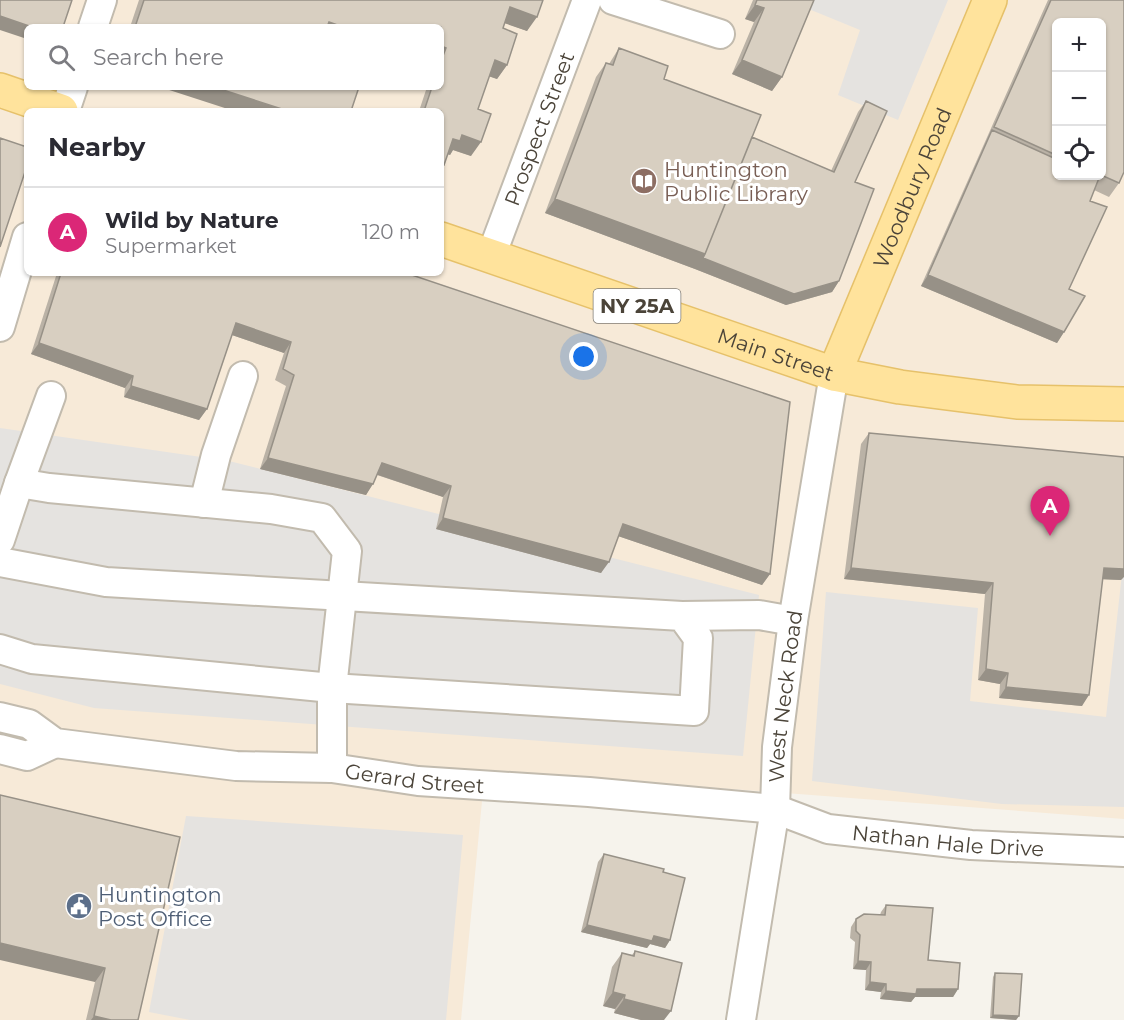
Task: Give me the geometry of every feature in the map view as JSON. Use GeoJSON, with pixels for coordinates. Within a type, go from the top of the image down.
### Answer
{"type":"FeatureCollection","features":[{"type":"Feature","properties":{"kind":"main road","name":"Woodbury Road"},"geometry":{"type":"LineString","coordinates":[[834,374],[990,0]]}},
{"type":"Feature","properties":{"kind":"main road"},"geometry":{"type":"LineString","coordinates":[[0,90],[54,108]]}},
{"type":"Feature","properties":{"kind":"main road","name":"Main Street"},"geometry":{"type":"LineString","coordinates":[[444,240],[834,374],[900,387],[1017,402],[1124,404]]}},
{"type":"Feature","properties":{"kind":"street"},"geometry":{"type":"LineString","coordinates":[[94,24],[102,0]]}},
{"type":"Feature","properties":{"kind":"street","name":"Prospect Street"},"geometry":{"type":"LineString","coordinates":[[491,256],[587,0]]}},
{"type":"Feature","properties":{"kind":"street"},"geometry":{"type":"LineString","coordinates":[[613,0],[720,34]]}},
{"type":"Feature","properties":{"kind":"street"},"geometry":{"type":"LineString","coordinates":[[64,108],[72,90]]}},
{"type":"Feature","properties":{"kind":"street"},"geometry":{"type":"LineString","coordinates":[[0,327],[24,247]]}},
{"type":"Feature","properties":{"kind":"street","name":"West Neck Road"},"geometry":{"type":"LineString","coordinates":[[741,1020],[775,809],[777,747],[793,621],[834,374]]}},
{"type":"Feature","properties":{"kind":"street"},"geometry":{"type":"LineString","coordinates":[[204,503],[216,455],[243,376]]}},
{"type":"Feature","properties":{"kind":"street"},"geometry":{"type":"LineString","coordinates":[[3,525],[51,396]]}},
{"type":"Feature","properties":{"kind":"street"},"geometry":{"type":"LineString","coordinates":[[19,483],[49,489],[271,509],[322,518],[347,551],[332,688],[332,768]]}},
{"type":"Feature","properties":{"kind":"street"},"geometry":{"type":"LineString","coordinates":[[0,562],[106,582],[342,598],[682,616],[759,615],[793,621]]}},
{"type":"Feature","properties":{"kind":"street"},"geometry":{"type":"LineString","coordinates":[[0,649],[32,659],[332,688],[694,711],[698,638],[682,616]]}},
{"type":"Feature","properties":{"kind":"street","name":"Gerard Street"},"geometry":{"type":"LineString","coordinates":[[0,717],[29,724],[55,743],[236,766],[332,768],[418,781],[589,792],[775,809]]}},
{"type":"Feature","properties":{"kind":"street"},"geometry":{"type":"LineString","coordinates":[[0,749],[27,756],[55,743]]}},
{"type":"Feature","properties":{"kind":"street","name":"Nathan Hale Drive"},"geometry":{"type":"LineString","coordinates":[[775,809],[840,830],[971,845],[1124,852]]}},
{"type":"Feature","properties":{"kind":"shaded area"},"geometry":{"type":"Polygon","coordinates":[[[0,0],[1124,0],[1124,819],[485,770],[461,1020],[0,1020],[0,0]]]}},
{"type":"Feature","properties":{"kind":"shaded area"},"geometry":{"type":"Polygon","coordinates":[[[795,0],[948,0],[898,120],[838,95],[860,30],[794,3],[795,0]]]}},
{"type":"Feature","properties":{"kind":"shaded area"},"geometry":{"type":"Polygon","coordinates":[[[0,428],[229,461],[759,595],[743,756],[94,708],[0,684],[0,428]]]}},
{"type":"Feature","properties":{"kind":"shaded area"},"geometry":{"type":"Polygon","coordinates":[[[1124,556],[1124,807],[1002,804],[812,781],[826,592],[978,608],[970,701],[1106,717],[1124,556]]]}},
{"type":"Feature","properties":{"kind":"shaded area"},"geometry":{"type":"Polygon","coordinates":[[[186,816],[463,835],[446,1020],[190,1020],[149,1012],[186,816]]]}},
{"type":"Feature","properties":{"kind":"building"},"geometry":{"type":"Polygon","coordinates":[[[0,0],[72,0],[64,24],[24,24],[0,16],[0,0]]]}},
{"type":"Feature","properties":{"kind":"building"},"geometry":{"type":"Polygon","coordinates":[[[144,0],[543,0],[537,17],[510,7],[503,28],[517,34],[507,65],[495,60],[478,109],[491,114],[481,142],[462,135],[460,141],[453,139],[444,165],[444,108],[425,108],[431,90],[444,90],[446,48],[444,47],[444,24],[335,24],[329,22],[328,24],[136,24],[144,0]]]}},
{"type":"Feature","properties":{"kind":"building"},"geometry":{"type":"Polygon","coordinates":[[[757,0],[814,0],[782,77],[742,60],[764,8],[755,5],[757,0]]]}},
{"type":"Feature","properties":{"kind":"building"},"geometry":{"type":"Polygon","coordinates":[[[1051,0],[1124,0],[1124,172],[1119,183],[1106,177],[1106,18],[1052,18],[1052,153],[994,127],[1051,0]]]}},
{"type":"Feature","properties":{"kind":"building","name":"Huntington Public Library"},"geometry":{"type":"Polygon","coordinates":[[[619,48],[668,66],[664,79],[761,115],[705,254],[555,199],[606,63],[613,65],[619,48]]]}},
{"type":"Feature","properties":{"kind":"building"},"geometry":{"type":"Polygon","coordinates":[[[223,90],[358,90],[352,108],[279,108],[223,90]]]}},
{"type":"Feature","properties":{"kind":"building"},"geometry":{"type":"Polygon","coordinates":[[[866,101],[887,111],[855,182],[874,189],[839,281],[794,294],[703,258],[752,137],[834,172],[866,101]]]}},
{"type":"Feature","properties":{"kind":"building"},"geometry":{"type":"Polygon","coordinates":[[[992,130],[1052,157],[1052,180],[1098,180],[1090,201],[1107,207],[1069,289],[1085,296],[1064,332],[928,275],[992,130]]]}},
{"type":"Feature","properties":{"kind":"building"},"geometry":{"type":"Polygon","coordinates":[[[0,138],[24,146],[24,175],[0,247],[0,138]]]}},
{"type":"Feature","properties":{"kind":"building"},"geometry":{"type":"Polygon","coordinates":[[[60,276],[415,276],[790,402],[770,574],[623,524],[609,562],[443,518],[451,486],[382,463],[373,484],[268,458],[294,375],[283,369],[291,342],[236,323],[207,409],[131,386],[133,376],[39,343],[60,276]]]}},
{"type":"Feature","properties":{"kind":"building"},"geometry":{"type":"Polygon","coordinates":[[[869,433],[1124,457],[1124,569],[1104,568],[1089,695],[1006,687],[1008,673],[986,669],[993,583],[851,568],[869,433]]]}},
{"type":"Feature","properties":{"kind":"building","name":"Huntington Post Office"},"geometry":{"type":"Polygon","coordinates":[[[0,795],[180,837],[138,1020],[111,1020],[94,1016],[105,968],[0,943],[0,795]]]}},
{"type":"Feature","properties":{"kind":"building"},"geometry":{"type":"Polygon","coordinates":[[[604,854],[664,869],[663,872],[685,878],[670,940],[654,936],[652,941],[587,925],[604,854]]]}},
{"type":"Feature","properties":{"kind":"building"},"geometry":{"type":"Polygon","coordinates":[[[886,905],[933,908],[928,960],[960,963],[958,989],[917,989],[916,994],[886,991],[886,984],[870,982],[871,962],[858,961],[860,935],[856,931],[856,919],[864,914],[885,915],[886,905]]]}},
{"type":"Feature","properties":{"kind":"building"},"geometry":{"type":"Polygon","coordinates":[[[635,951],[682,963],[671,1011],[624,999],[625,995],[613,992],[622,953],[634,956],[635,951]]]}},
{"type":"Feature","properties":{"kind":"building"},"geometry":{"type":"Polygon","coordinates":[[[995,973],[1022,974],[1019,1016],[993,1015],[995,973]]]}},
{"type":"Feature","properties":{"kind":"place","name":"Huntington Public Library"},"geometry":{"type":"Point","coordinates":[644,181]}},
{"type":"Feature","properties":{"kind":"place","name":"Wild by Nature"},"geometry":{"type":"Point","coordinates":[1050,536]}},
{"type":"Feature","properties":{"kind":"place","name":"Huntington Post Office"},"geometry":{"type":"Point","coordinates":[79,906]}}]}
